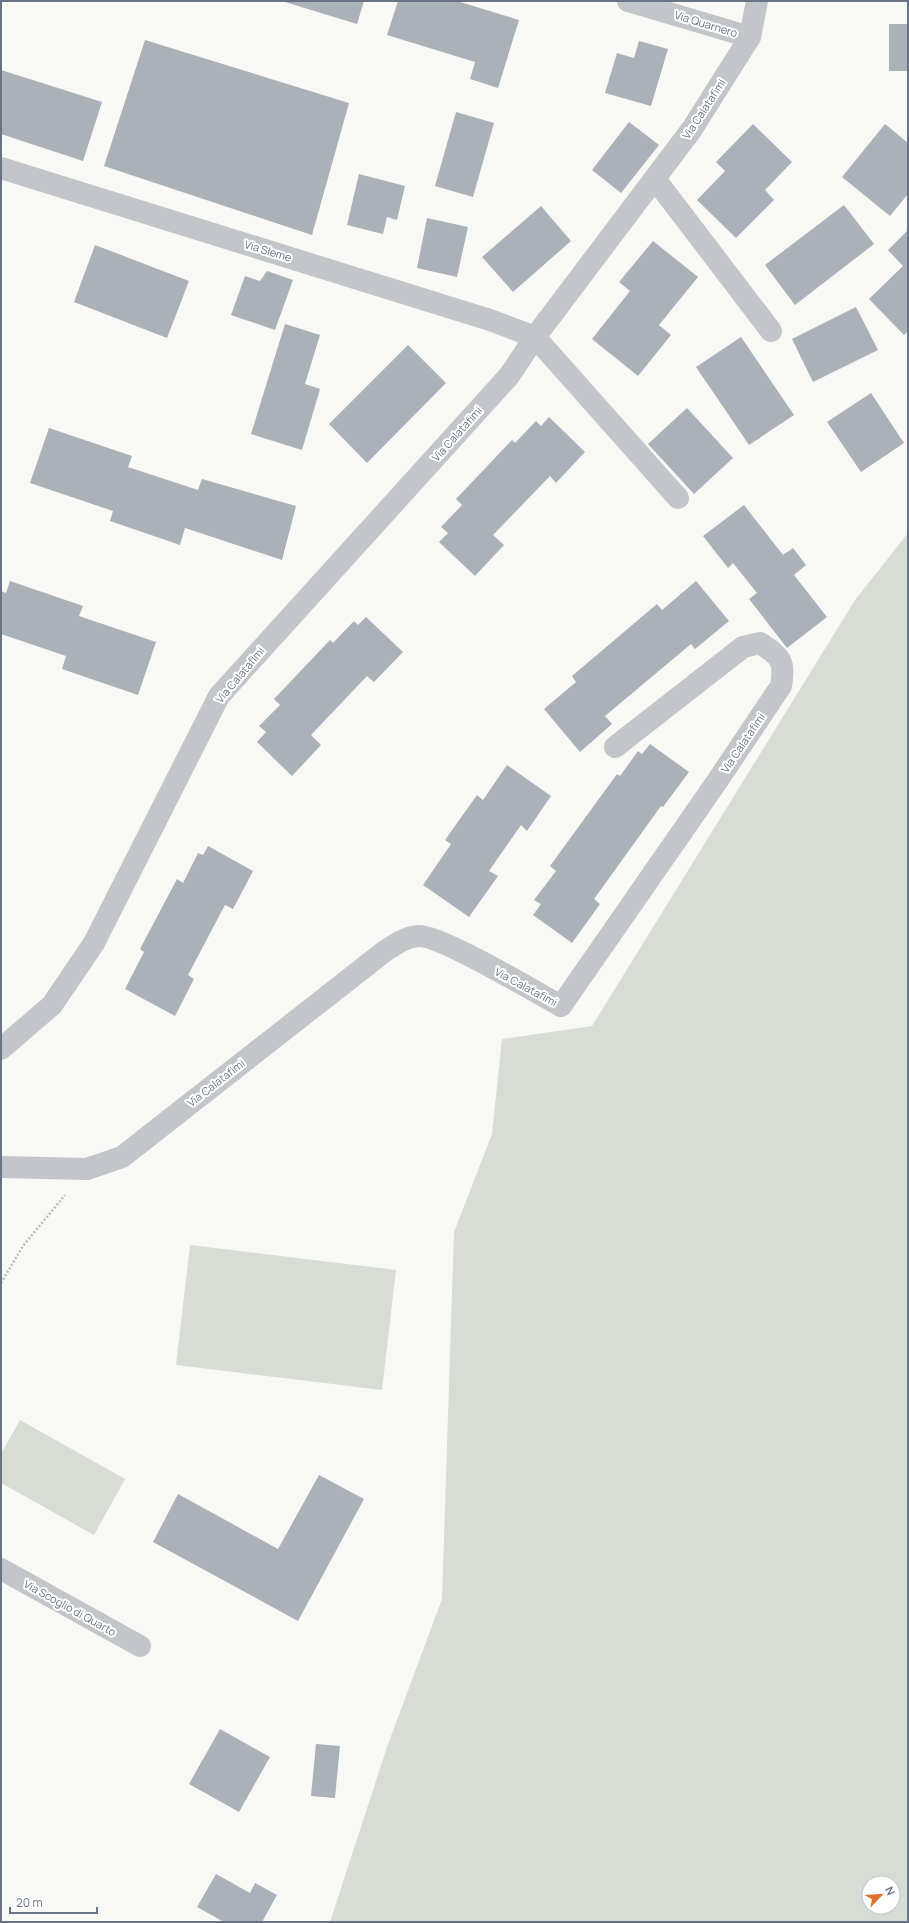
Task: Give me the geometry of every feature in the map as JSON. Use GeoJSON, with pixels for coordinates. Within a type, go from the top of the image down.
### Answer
{"type":"FeatureCollection","features":[{"type":"Feature","properties":{"kind":"street","name":"Via Quarnero"},"geometry":{"type":"LineString","coordinates":[[628,1],[750,37],[757,1]]}},
{"type":"Feature","properties":{"kind":"street","name":"Via Calatafimi"},"geometry":{"type":"LineString","coordinates":[[1,1049],[52,1004],[94,943],[219,696],[509,376],[535,337],[692,129],[750,37]]}},
{"type":"Feature","properties":{"kind":"street","name":"Via Sleme"},"geometry":{"type":"LineString","coordinates":[[1,168],[490,320],[535,337]]}},
{"type":"Feature","properties":{"kind":"street"},"geometry":{"type":"LineString","coordinates":[[655,179],[771,331]]}},
{"type":"Feature","properties":{"kind":"street"},"geometry":{"type":"LineString","coordinates":[[535,337],[678,498]]}},
{"type":"Feature","properties":{"kind":"street","name":"Via Calatafimi"},"geometry":{"type":"LineString","coordinates":[[1,1167],[87,1169],[122,1157],[385,951],[403,940],[420,936],[445,943],[561,1006],[718,780],[781,686],[784,668],[776,653],[760,643],[743,647],[615,748]]}},
{"type":"Feature","properties":{"kind":"street","name":"Via Scoglio di Quarto"},"geometry":{"type":"LineString","coordinates":[[1,1569],[140,1646]]}},
{"type":"Feature","properties":{"kind":"path"},"geometry":{"type":"LineString","coordinates":[[1,1283],[23,1246],[87,1169]]}},
{"type":"Feature","properties":{"kind":"shaded area"},"geometry":{"type":"Polygon","coordinates":[[[908,533],[908,1922],[330,1922],[387,1747],[442,1599],[454,1232],[492,1134],[502,1039],[592,1026],[855,600],[908,533]]]}},
{"type":"Feature","properties":{"kind":"shaded area"},"geometry":{"type":"Polygon","coordinates":[[[190,1245],[396,1270],[382,1390],[176,1365],[190,1245]]]}},
{"type":"Feature","properties":{"kind":"shaded area"},"geometry":{"type":"Polygon","coordinates":[[[20,1420],[125,1479],[94,1535],[1,1483],[1,1454],[20,1420]]]}},
{"type":"Feature","properties":{"kind":"building"},"geometry":{"type":"Polygon","coordinates":[[[364,1],[357,24],[285,2],[364,1]]]}},
{"type":"Feature","properties":{"kind":"building"},"geometry":{"type":"Polygon","coordinates":[[[398,1],[457,1],[519,20],[498,88],[470,79],[475,62],[387,35],[398,1]]]}},
{"type":"Feature","properties":{"kind":"building"},"geometry":{"type":"Polygon","coordinates":[[[889,24],[908,24],[908,71],[889,71],[889,24]]]}},
{"type":"Feature","properties":{"kind":"building"},"geometry":{"type":"Polygon","coordinates":[[[145,40],[349,103],[312,235],[104,166],[145,40]]]}},
{"type":"Feature","properties":{"kind":"building"},"geometry":{"type":"Polygon","coordinates":[[[639,41],[668,49],[651,106],[605,93],[617,53],[634,58],[639,41]]]}},
{"type":"Feature","properties":{"kind":"building"},"geometry":{"type":"Polygon","coordinates":[[[1,70],[102,102],[83,161],[1,134],[1,70]]]}},
{"type":"Feature","properties":{"kind":"building"},"geometry":{"type":"Polygon","coordinates":[[[456,112],[494,123],[473,197],[435,186],[456,112]]]}},
{"type":"Feature","properties":{"kind":"building"},"geometry":{"type":"Polygon","coordinates":[[[629,122],[659,145],[621,193],[592,170],[629,122]]]}},
{"type":"Feature","properties":{"kind":"building"},"geometry":{"type":"Polygon","coordinates":[[[753,124],[792,162],[765,190],[774,200],[736,238],[697,200],[725,171],[716,162],[753,124]]]}},
{"type":"Feature","properties":{"kind":"building"},"geometry":{"type":"Polygon","coordinates":[[[885,124],[908,143],[908,194],[890,216],[842,177],[885,124]]]}},
{"type":"Feature","properties":{"kind":"building"},"geometry":{"type":"Polygon","coordinates":[[[359,174],[405,186],[397,220],[387,217],[383,234],[347,225],[359,174]]]}},
{"type":"Feature","properties":{"kind":"building"},"geometry":{"type":"Polygon","coordinates":[[[844,205],[874,244],[795,305],[765,265],[844,205]]]}},
{"type":"Feature","properties":{"kind":"building"},"geometry":{"type":"Polygon","coordinates":[[[541,206],[571,241],[513,292],[482,257],[541,206]]]}},
{"type":"Feature","properties":{"kind":"building"},"geometry":{"type":"Polygon","coordinates":[[[427,218],[468,227],[457,277],[417,268],[427,218]]]}},
{"type":"Feature","properties":{"kind":"building"},"geometry":{"type":"Polygon","coordinates":[[[908,230],[908,331],[904,335],[869,299],[903,266],[888,250],[908,230]]]}},
{"type":"Feature","properties":{"kind":"building"},"geometry":{"type":"Polygon","coordinates":[[[653,241],[698,277],[659,325],[671,335],[638,376],[592,339],[630,291],[619,282],[653,241]]]}},
{"type":"Feature","properties":{"kind":"building"},"geometry":{"type":"Polygon","coordinates":[[[95,245],[189,281],[167,338],[74,302],[95,245]]]}},
{"type":"Feature","properties":{"kind":"building"},"geometry":{"type":"Polygon","coordinates":[[[267,271],[293,280],[275,330],[231,315],[245,276],[260,281],[267,271]]]}},
{"type":"Feature","properties":{"kind":"building"},"geometry":{"type":"Polygon","coordinates":[[[856,307],[878,350],[813,382],[792,339],[856,307]]]}},
{"type":"Feature","properties":{"kind":"building"},"geometry":{"type":"Polygon","coordinates":[[[285,324],[320,335],[305,384],[320,389],[302,450],[251,434],[285,324]]]}},
{"type":"Feature","properties":{"kind":"building"},"geometry":{"type":"Polygon","coordinates":[[[741,337],[794,415],[749,445],[696,367],[741,337]]]}},
{"type":"Feature","properties":{"kind":"building"},"geometry":{"type":"Polygon","coordinates":[[[408,345],[446,383],[367,463],[329,424],[408,345]]]}},
{"type":"Feature","properties":{"kind":"building"},"geometry":{"type":"Polygon","coordinates":[[[871,393],[904,443],[861,472],[827,422],[871,393]]]}},
{"type":"Feature","properties":{"kind":"building"},"geometry":{"type":"Polygon","coordinates":[[[687,408],[733,458],[694,494],[648,444],[687,408]]]}},
{"type":"Feature","properties":{"kind":"building"},"geometry":{"type":"Polygon","coordinates":[[[549,417],[585,452],[556,483],[550,476],[493,535],[504,545],[475,576],[439,542],[448,533],[441,527],[462,505],[456,499],[512,440],[515,443],[536,421],[541,426],[549,417]]]}},
{"type":"Feature","properties":{"kind":"building"},"geometry":{"type":"Polygon","coordinates":[[[49,428],[132,456],[128,467],[198,490],[202,479],[296,506],[282,560],[185,528],[180,545],[110,521],[113,511],[30,483],[49,428]]]}},
{"type":"Feature","properties":{"kind":"building"},"geometry":{"type":"Polygon","coordinates":[[[744,505],[783,555],[793,548],[806,565],[794,575],[827,617],[787,648],[749,599],[757,593],[733,563],[728,568],[703,536],[744,505]]]}},
{"type":"Feature","properties":{"kind":"building"},"geometry":{"type":"Polygon","coordinates":[[[10,581],[83,606],[79,616],[156,642],[138,695],[62,669],[66,656],[1,634],[1,591],[6,593],[10,581]]]}},
{"type":"Feature","properties":{"kind":"building"},"geometry":{"type":"Polygon","coordinates":[[[696,581],[729,621],[695,649],[691,644],[605,716],[612,724],[580,752],[544,709],[576,682],[572,676],[657,604],[662,610],[696,581]]]}},
{"type":"Feature","properties":{"kind":"building"},"geometry":{"type":"Polygon","coordinates":[[[366,617],[403,652],[374,682],[367,676],[311,735],[321,745],[292,776],[257,742],[266,732],[259,726],[280,705],[274,699],[330,640],[333,643],[354,621],[358,625],[366,617]]]}},
{"type":"Feature","properties":{"kind":"building"},"geometry":{"type":"Polygon","coordinates":[[[650,744],[689,772],[663,807],[661,806],[594,899],[600,904],[572,943],[533,915],[541,904],[534,900],[556,871],[550,866],[617,774],[620,776],[638,751],[642,754],[650,744]]]}},
{"type":"Feature","properties":{"kind":"building"},"geometry":{"type":"Polygon","coordinates":[[[507,765],[551,796],[527,831],[521,825],[489,871],[498,876],[469,917],[423,885],[451,844],[445,840],[477,795],[483,800],[507,765]]]}},
{"type":"Feature","properties":{"kind":"building"},"geometry":{"type":"Polygon","coordinates":[[[208,846],[253,871],[233,909],[225,905],[188,975],[194,979],[175,1016],[125,989],[144,952],[140,949],[177,879],[183,883],[198,853],[203,855],[208,846]]]}},
{"type":"Feature","properties":{"kind":"building"},"geometry":{"type":"Polygon","coordinates":[[[319,1475],[364,1499],[298,1621],[153,1542],[178,1494],[278,1549],[319,1475]]]}},
{"type":"Feature","properties":{"kind":"building"},"geometry":{"type":"Polygon","coordinates":[[[220,1729],[270,1757],[239,1812],[189,1784],[220,1729]]]}},
{"type":"Feature","properties":{"kind":"building"},"geometry":{"type":"Polygon","coordinates":[[[316,1744],[340,1746],[335,1798],[311,1796],[316,1744]]]}},
{"type":"Feature","properties":{"kind":"building"},"geometry":{"type":"Polygon","coordinates":[[[216,1874],[250,1893],[255,1883],[277,1895],[262,1922],[224,1922],[197,1907],[216,1874]]]}}]}
